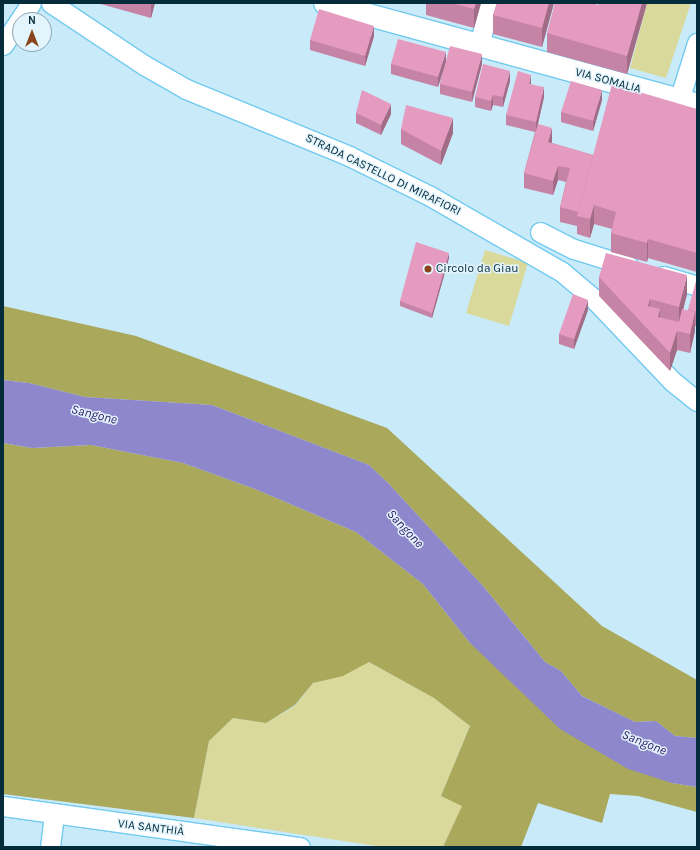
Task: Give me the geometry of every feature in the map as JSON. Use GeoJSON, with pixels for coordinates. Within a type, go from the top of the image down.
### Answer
{"type":"FeatureCollection","features":[{"type":"Feature","properties":{"kind":"street"},"geometry":{"type":"LineString","coordinates":[[3,46],[31,3]]}},
{"type":"Feature","properties":{"kind":"street","name":"STRADA CASTELLO DI MIRAFIORI"},"geometry":{"type":"LineString","coordinates":[[51,3],[144,65],[193,92],[320,142],[430,196],[562,272],[579,286],[672,381],[697,401]]}},
{"type":"Feature","properties":{"kind":"street","name":"VIA SOMALIA"},"geometry":{"type":"LineString","coordinates":[[325,3],[688,103],[697,43]]}},
{"type":"Feature","properties":{"kind":"street"},"geometry":{"type":"LineString","coordinates":[[479,45],[490,3]]}},
{"type":"Feature","properties":{"kind":"street"},"geometry":{"type":"LineString","coordinates":[[540,232],[605,259],[697,286]]}},
{"type":"Feature","properties":{"kind":"street","name":"VIA SANTHIÀ"},"geometry":{"type":"LineString","coordinates":[[3,806],[54,815],[300,847]]}},
{"type":"Feature","properties":{"kind":"street"},"geometry":{"type":"LineString","coordinates":[[50,847],[54,815]]}},
{"type":"Feature","properties":{"kind":"green space"},"geometry":{"type":"Polygon","coordinates":[[[647,3],[691,3],[666,78],[630,68],[647,3]]]}},
{"type":"Feature","properties":{"kind":"green space"},"geometry":{"type":"Polygon","coordinates":[[[485,250],[528,263],[509,326],[466,313],[485,250]]]}},
{"type":"Feature","properties":{"kind":"green space"},"geometry":{"type":"Polygon","coordinates":[[[369,662],[434,698],[470,726],[441,796],[463,805],[443,847],[382,847],[194,818],[209,741],[233,718],[266,723],[295,706],[313,683],[369,662]]]}},
{"type":"Feature","properties":{"kind":"shaded area"},"geometry":{"type":"Polygon","coordinates":[[[3,306],[136,336],[387,428],[602,626],[697,680],[697,738],[675,736],[656,721],[635,722],[582,696],[561,671],[545,662],[483,586],[389,484],[369,465],[212,405],[85,397],[29,383],[3,380],[3,306]]]}},
{"type":"Feature","properties":{"kind":"shaded area"},"geometry":{"type":"Polygon","coordinates":[[[3,443],[32,448],[91,445],[183,463],[255,489],[356,532],[423,584],[470,643],[672,783],[697,787],[697,812],[638,796],[610,794],[602,823],[538,803],[521,847],[443,847],[462,806],[441,796],[470,726],[434,698],[369,662],[343,676],[313,683],[295,705],[266,723],[233,718],[209,741],[194,818],[3,794],[3,443]]]}},
{"type":"Feature","properties":{"kind":"water","name":"Sangone"},"geometry":{"type":"Polygon","coordinates":[[[3,380],[29,383],[85,397],[212,405],[369,465],[389,484],[483,586],[545,662],[561,671],[582,696],[635,722],[656,721],[675,736],[697,738],[697,787],[672,783],[628,769],[560,729],[470,643],[423,584],[356,532],[255,489],[183,463],[91,445],[32,448],[3,443],[3,380]]]}},
{"type":"Feature","properties":{"kind":"building"},"geometry":{"type":"Polygon","coordinates":[[[451,3],[476,3],[474,9],[451,3]]]}},
{"type":"Feature","properties":{"kind":"building"},"geometry":{"type":"Polygon","coordinates":[[[497,3],[549,3],[542,28],[493,15],[497,3]]]}},
{"type":"Feature","properties":{"kind":"building"},"geometry":{"type":"Polygon","coordinates":[[[555,3],[590,3],[599,5],[600,3],[642,3],[627,56],[547,33],[555,3]]]}},
{"type":"Feature","properties":{"kind":"building"},"geometry":{"type":"Polygon","coordinates":[[[319,9],[374,26],[365,56],[310,40],[319,9]]]}},
{"type":"Feature","properties":{"kind":"building"},"geometry":{"type":"Polygon","coordinates":[[[398,39],[446,52],[438,77],[391,64],[398,39]]]}},
{"type":"Feature","properties":{"kind":"building"},"geometry":{"type":"Polygon","coordinates":[[[450,46],[482,54],[472,92],[440,84],[450,46]]]}},
{"type":"Feature","properties":{"kind":"building"},"geometry":{"type":"Polygon","coordinates":[[[483,64],[510,71],[503,97],[493,95],[491,101],[475,97],[483,64]]]}},
{"type":"Feature","properties":{"kind":"building"},"geometry":{"type":"Polygon","coordinates":[[[518,71],[531,75],[529,84],[544,87],[536,122],[506,115],[518,71]]]}},
{"type":"Feature","properties":{"kind":"building"},"geometry":{"type":"Polygon","coordinates":[[[571,81],[602,90],[593,121],[561,112],[571,81]]]}},
{"type":"Feature","properties":{"kind":"building"},"geometry":{"type":"Polygon","coordinates":[[[612,84],[697,109],[697,253],[648,239],[647,243],[611,233],[616,212],[594,205],[590,219],[577,216],[612,84]]]}},
{"type":"Feature","properties":{"kind":"building"},"geometry":{"type":"Polygon","coordinates":[[[362,90],[391,104],[381,125],[356,113],[362,90]]]}},
{"type":"Feature","properties":{"kind":"building"},"geometry":{"type":"Polygon","coordinates":[[[406,105],[453,118],[441,151],[401,129],[406,105]]]}},
{"type":"Feature","properties":{"kind":"building"},"geometry":{"type":"Polygon","coordinates":[[[538,124],[552,128],[548,142],[593,155],[578,212],[560,207],[570,168],[558,166],[553,181],[524,173],[538,124]]]}},
{"type":"Feature","properties":{"kind":"building"},"geometry":{"type":"Polygon","coordinates":[[[416,242],[449,253],[432,313],[400,301],[416,242]]]}},
{"type":"Feature","properties":{"kind":"building"},"geometry":{"type":"Polygon","coordinates":[[[606,253],[687,275],[679,307],[650,299],[648,306],[660,309],[658,317],[679,322],[682,309],[695,312],[690,334],[677,331],[670,353],[599,277],[606,253]]]}},
{"type":"Feature","properties":{"kind":"building"},"geometry":{"type":"Polygon","coordinates":[[[696,281],[697,282],[697,312],[688,310],[696,281]]]}},
{"type":"Feature","properties":{"kind":"building"},"geometry":{"type":"Polygon","coordinates":[[[573,294],[588,300],[574,339],[559,334],[573,294]]]}},
{"type":"Feature","properties":{"kind":"place","name":"Circolo da Giau"},"geometry":{"type":"Point","coordinates":[428,269]}}]}
